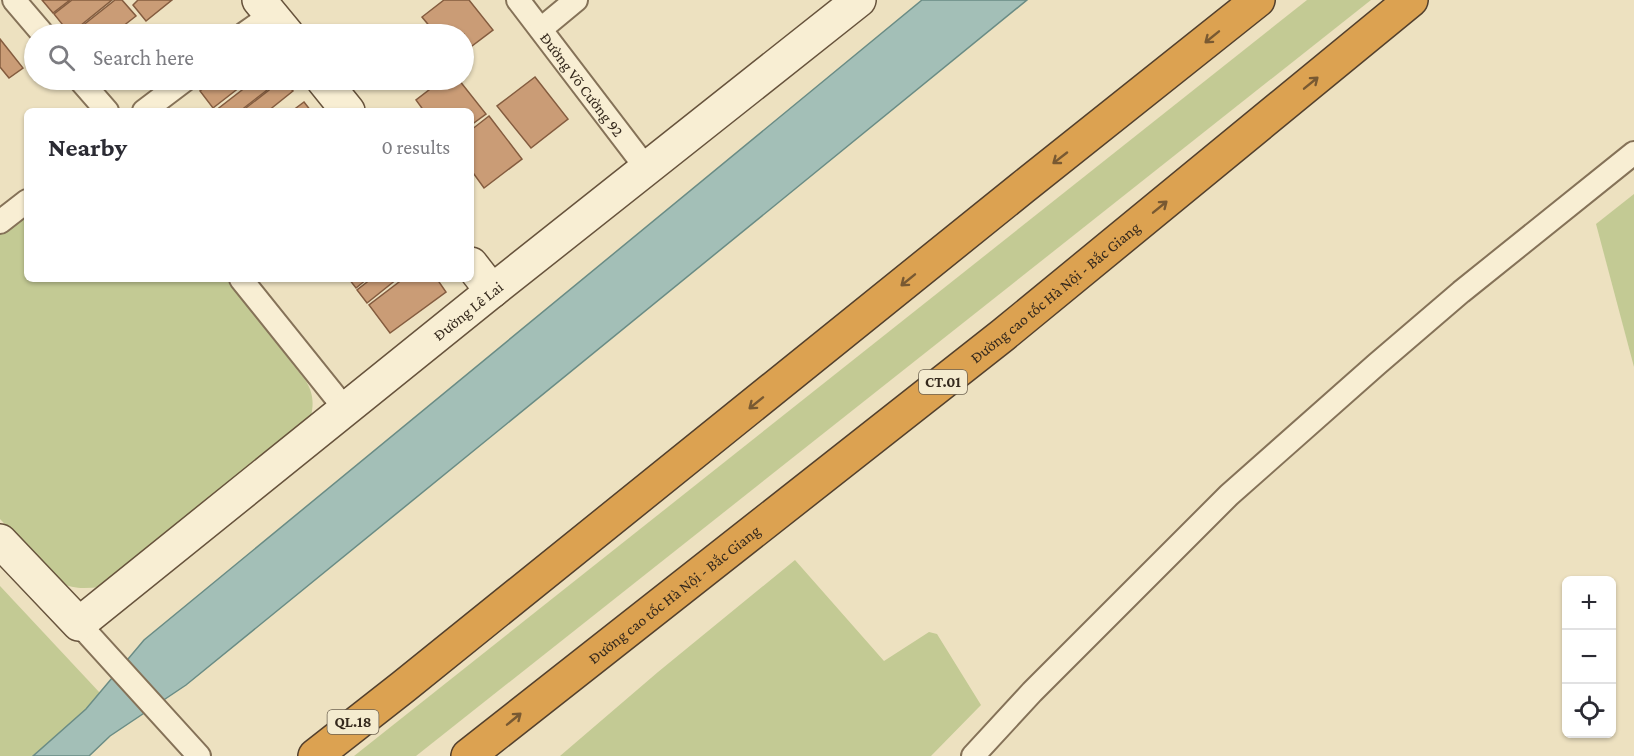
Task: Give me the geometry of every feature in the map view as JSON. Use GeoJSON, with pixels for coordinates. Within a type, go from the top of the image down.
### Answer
{"type":"FeatureCollection","features":[{"type":"Feature","properties":{"kind":"highway"},"geometry":{"type":"LineString","coordinates":[[315,756],[404,687],[1012,195],[1258,0]]}},
{"type":"Feature","properties":{"kind":"highway","name":"Đường cao tốc Hà Nội - Bắc Giang"},"geometry":{"type":"LineString","coordinates":[[468,756],[1003,335],[1411,0]]}},
{"type":"Feature","properties":{"kind":"highway"},"geometry":{"type":"LineString","coordinates":[[504,756],[667,627],[892,439],[1003,335]]}},
{"type":"Feature","properties":{"kind":"highway","name":"QL.18"},"geometry":{"type":"LineString","coordinates":[[302,756],[404,687]]}},
{"type":"Feature","properties":{"kind":"street"},"geometry":{"type":"LineString","coordinates":[[14,0],[34,24]]}},
{"type":"Feature","properties":{"kind":"street","name":"Đường Võ Cường 92"},"geometry":{"type":"LineString","coordinates":[[518,0],[647,169]]}},
{"type":"Feature","properties":{"kind":"street"},"geometry":{"type":"LineString","coordinates":[[541,29],[576,0]]}},
{"type":"Feature","properties":{"kind":"street","name":"Đường Lê Lai"},"geometry":{"type":"LineString","coordinates":[[80,624],[492,291],[859,0]]}},
{"type":"Feature","properties":{"kind":"street"},"geometry":{"type":"LineString","coordinates":[[89,90],[104,108]]}},
{"type":"Feature","properties":{"kind":"street"},"geometry":{"type":"LineString","coordinates":[[148,108],[172,90]]}},
{"type":"Feature","properties":{"kind":"street"},"geometry":{"type":"LineString","coordinates":[[331,90],[346,108]]}},
{"type":"Feature","properties":{"kind":"street"},"geometry":{"type":"LineString","coordinates":[[974,756],[1032,692],[1229,495],[1444,307],[1634,153]]}},
{"type":"Feature","properties":{"kind":"street"},"geometry":{"type":"LineString","coordinates":[[0,222],[24,203]]}},
{"type":"Feature","properties":{"kind":"street"},"geometry":{"type":"LineString","coordinates":[[474,268],[492,291]]}},
{"type":"Feature","properties":{"kind":"street"},"geometry":{"type":"LineString","coordinates":[[244,282],[346,410]]}},
{"type":"Feature","properties":{"kind":"street"},"geometry":{"type":"LineString","coordinates":[[0,541],[80,624],[199,756]]}},
{"type":"Feature","properties":{"kind":"green space"},"geometry":{"type":"Polygon","coordinates":[[[1307,0],[1371,0],[416,756],[354,756],[1307,0]]]}},
{"type":"Feature","properties":{"kind":"green space"},"geometry":{"type":"Polygon","coordinates":[[[1634,194],[1634,367],[1596,224],[1634,194]]]}},
{"type":"Feature","properties":{"kind":"green space"},"geometry":{"type":"Polygon","coordinates":[[[24,215],[24,282],[228,282],[306,381],[311,394],[313,402],[311,416],[101,587],[75,587],[60,582],[0,519],[0,234],[24,215]]]}},
{"type":"Feature","properties":{"kind":"green space"},"geometry":{"type":"Polygon","coordinates":[[[795,560],[884,661],[929,632],[937,634],[981,705],[931,756],[560,756],[658,672],[795,560]]]}},
{"type":"Feature","properties":{"kind":"green space"},"geometry":{"type":"Polygon","coordinates":[[[0,586],[100,693],[86,709],[33,756],[0,756],[0,586]]]}},
{"type":"Feature","properties":{"kind":"water"},"geometry":{"type":"Polygon","coordinates":[[[922,0],[1027,0],[186,685],[110,736],[89,756],[33,756],[86,709],[144,640],[922,0]]]}},
{"type":"Feature","properties":{"kind":"building"},"geometry":{"type":"Polygon","coordinates":[[[42,0],[70,0],[53,13],[42,0]]]}},
{"type":"Feature","properties":{"kind":"building"},"geometry":{"type":"Polygon","coordinates":[[[72,0],[112,0],[82,24],[62,24],[54,14],[72,0]]]}},
{"type":"Feature","properties":{"kind":"building"},"geometry":{"type":"Polygon","coordinates":[[[115,0],[122,0],[136,16],[126,24],[85,24],[115,0]]]}},
{"type":"Feature","properties":{"kind":"building"},"geometry":{"type":"Polygon","coordinates":[[[138,0],[172,0],[146,21],[133,5],[138,0]]]}},
{"type":"Feature","properties":{"kind":"building"},"geometry":{"type":"Polygon","coordinates":[[[444,0],[469,0],[493,30],[474,44],[474,24],[428,24],[422,17],[444,0]]]}},
{"type":"Feature","properties":{"kind":"building"},"geometry":{"type":"Polygon","coordinates":[[[0,39],[23,68],[9,78],[0,67],[0,39]]]}},
{"type":"Feature","properties":{"kind":"building"},"geometry":{"type":"Polygon","coordinates":[[[535,77],[568,119],[531,148],[497,106],[535,77]]]}},
{"type":"Feature","properties":{"kind":"building"},"geometry":{"type":"Polygon","coordinates":[[[201,90],[236,90],[213,108],[201,90]]]}},
{"type":"Feature","properties":{"kind":"building"},"geometry":{"type":"Polygon","coordinates":[[[242,90],[267,90],[244,108],[219,108],[242,90]]]}},
{"type":"Feature","properties":{"kind":"building"},"geometry":{"type":"Polygon","coordinates":[[[269,90],[293,91],[272,108],[246,108],[269,90]]]}},
{"type":"Feature","properties":{"kind":"building"},"geometry":{"type":"Polygon","coordinates":[[[429,90],[467,90],[486,114],[474,123],[474,108],[422,108],[416,100],[429,90]]]}},
{"type":"Feature","properties":{"kind":"building"},"geometry":{"type":"Polygon","coordinates":[[[304,102],[309,108],[296,108],[304,102]]]}},
{"type":"Feature","properties":{"kind":"building"},"geometry":{"type":"Polygon","coordinates":[[[489,116],[522,159],[484,188],[474,174],[474,128],[489,116]]]}},
{"type":"Feature","properties":{"kind":"building"},"geometry":{"type":"Polygon","coordinates":[[[351,282],[363,282],[356,288],[351,282]]]}},
{"type":"Feature","properties":{"kind":"building"},"geometry":{"type":"Polygon","coordinates":[[[367,282],[393,282],[367,303],[357,290],[367,282]]]}},
{"type":"Feature","properties":{"kind":"building"},"geometry":{"type":"Polygon","coordinates":[[[399,282],[439,282],[446,292],[390,333],[369,305],[399,282]]]}}]}
